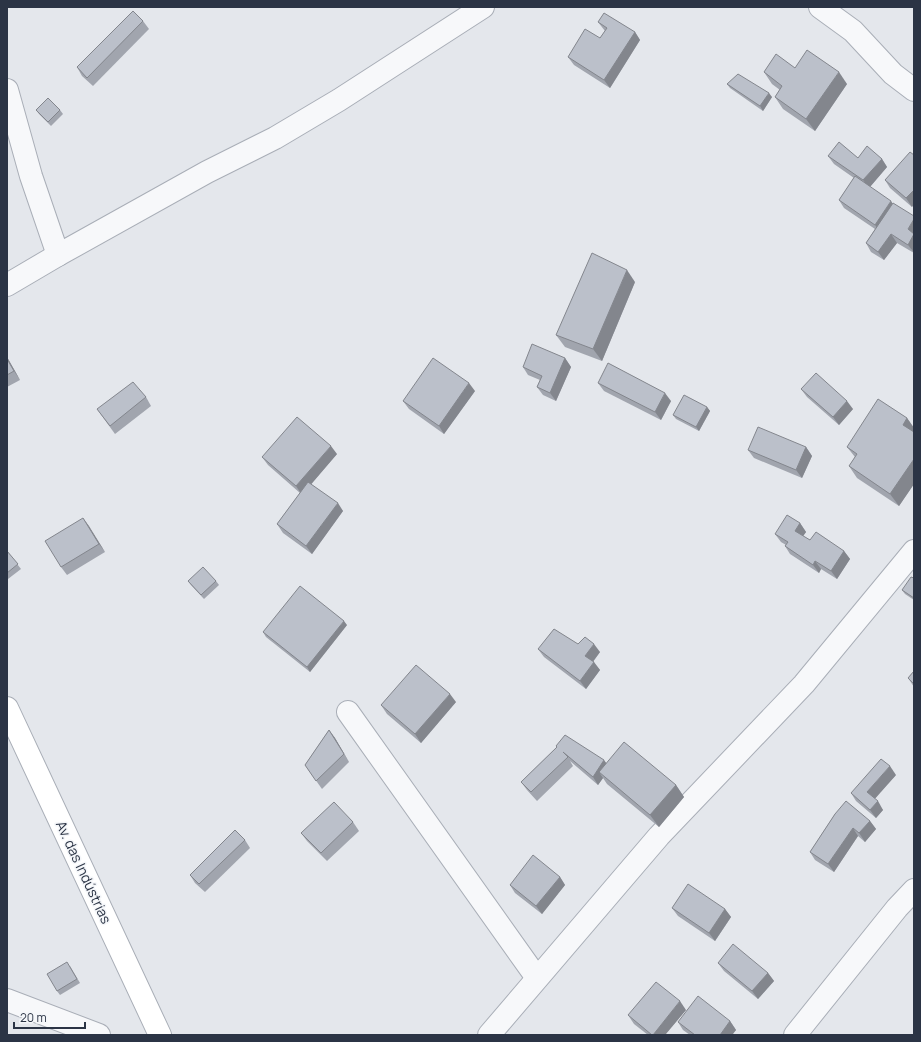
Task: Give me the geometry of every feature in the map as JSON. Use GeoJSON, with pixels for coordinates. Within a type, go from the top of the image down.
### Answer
{"type":"FeatureCollection","features":[{"type":"Feature","properties":{"kind":"street"},"geometry":{"type":"LineString","coordinates":[[7,285],[207,172],[275,138],[339,100],[483,7]]}},
{"type":"Feature","properties":{"kind":"street"},"geometry":{"type":"LineString","coordinates":[[820,7],[853,31],[893,74],[914,90]]}},
{"type":"Feature","properties":{"kind":"street"},"geometry":{"type":"LineString","coordinates":[[7,90],[31,176],[58,255]]}},
{"type":"Feature","properties":{"kind":"street"},"geometry":{"type":"LineString","coordinates":[[489,1035],[659,836],[804,684],[914,551]]}},
{"type":"Feature","properties":{"kind":"street","name":"Av. das Indústrias"},"geometry":{"type":"LineString","coordinates":[[7,708],[160,1035]]}},
{"type":"Feature","properties":{"kind":"street"},"geometry":{"type":"LineString","coordinates":[[348,712],[537,978]]}},
{"type":"Feature","properties":{"kind":"street"},"geometry":{"type":"LineString","coordinates":[[795,1035],[896,908],[914,890]]}},
{"type":"Feature","properties":{"kind":"street"},"geometry":{"type":"LineString","coordinates":[[7,1000],[99,1035]]}},
{"type":"Feature","properties":{"kind":"building"},"geometry":{"type":"Polygon","coordinates":[[[133,11],[143,21],[87,78],[77,67],[133,11]]]}},
{"type":"Feature","properties":{"kind":"building"},"geometry":{"type":"Polygon","coordinates":[[[604,13],[635,32],[604,80],[568,57],[585,29],[600,38],[607,28],[598,22],[604,13]]]}},
{"type":"Feature","properties":{"kind":"building"},"geometry":{"type":"Polygon","coordinates":[[[807,50],[839,72],[806,119],[775,97],[782,86],[764,72],[776,54],[795,68],[807,50]]]}},
{"type":"Feature","properties":{"kind":"building"},"geometry":{"type":"Polygon","coordinates":[[[738,74],[769,93],[760,106],[727,84],[738,74]]]}},
{"type":"Feature","properties":{"kind":"building"},"geometry":{"type":"Polygon","coordinates":[[[48,98],[60,110],[48,122],[36,110],[48,98]]]}},
{"type":"Feature","properties":{"kind":"building"},"geometry":{"type":"Polygon","coordinates":[[[839,142],[858,158],[867,146],[882,159],[863,180],[828,156],[839,142]]]}},
{"type":"Feature","properties":{"kind":"building"},"geometry":{"type":"Polygon","coordinates":[[[910,152],[914,155],[914,190],[906,198],[885,180],[910,152]]]}},
{"type":"Feature","properties":{"kind":"building"},"geometry":{"type":"Polygon","coordinates":[[[855,176],[891,201],[875,225],[839,200],[855,176]]]}},
{"type":"Feature","properties":{"kind":"building"},"geometry":{"type":"Polygon","coordinates":[[[893,203],[914,216],[914,219],[908,229],[914,234],[908,245],[891,234],[878,252],[866,243],[893,203]]]}},
{"type":"Feature","properties":{"kind":"building"},"geometry":{"type":"Polygon","coordinates":[[[592,253],[627,270],[593,349],[556,335],[592,253]]]}},
{"type":"Feature","properties":{"kind":"building"},"geometry":{"type":"Polygon","coordinates":[[[532,344],[565,358],[550,393],[537,387],[542,376],[523,367],[532,344]]]}},
{"type":"Feature","properties":{"kind":"building"},"geometry":{"type":"Polygon","coordinates":[[[433,358],[469,383],[439,426],[403,401],[433,358]]]}},
{"type":"Feature","properties":{"kind":"building"},"geometry":{"type":"Polygon","coordinates":[[[7,359],[14,371],[7,375],[7,359]]]}},
{"type":"Feature","properties":{"kind":"building"},"geometry":{"type":"Polygon","coordinates":[[[608,363],[665,393],[655,412],[598,383],[608,363]]]}},
{"type":"Feature","properties":{"kind":"building"},"geometry":{"type":"Polygon","coordinates":[[[816,373],[847,401],[833,417],[801,389],[816,373]]]}},
{"type":"Feature","properties":{"kind":"building"},"geometry":{"type":"Polygon","coordinates":[[[133,382],[146,397],[110,426],[97,409],[133,382]]]}},
{"type":"Feature","properties":{"kind":"building"},"geometry":{"type":"Polygon","coordinates":[[[684,395],[707,407],[696,427],[673,415],[684,395]]]}},
{"type":"Feature","properties":{"kind":"building"},"geometry":{"type":"Polygon","coordinates":[[[878,399],[907,418],[903,425],[914,432],[914,459],[890,494],[849,466],[857,454],[847,447],[878,399]]]}},
{"type":"Feature","properties":{"kind":"building"},"geometry":{"type":"Polygon","coordinates":[[[297,417],[331,446],[296,486],[262,457],[297,417]]]}},
{"type":"Feature","properties":{"kind":"building"},"geometry":{"type":"Polygon","coordinates":[[[758,427],[806,447],[796,470],[748,450],[758,427]]]}},
{"type":"Feature","properties":{"kind":"building"},"geometry":{"type":"Polygon","coordinates":[[[308,482],[338,503],[306,546],[277,524],[308,482]]]}},
{"type":"Feature","properties":{"kind":"building"},"geometry":{"type":"Polygon","coordinates":[[[787,515],[800,523],[795,531],[810,540],[816,532],[844,551],[831,571],[815,561],[813,565],[785,546],[788,542],[775,534],[787,515]]]}},
{"type":"Feature","properties":{"kind":"building"},"geometry":{"type":"Polygon","coordinates":[[[83,518],[99,544],[61,567],[45,541],[83,518]]]}},
{"type":"Feature","properties":{"kind":"building"},"geometry":{"type":"Polygon","coordinates":[[[7,551],[18,564],[7,573],[7,551]]]}},
{"type":"Feature","properties":{"kind":"building"},"geometry":{"type":"Polygon","coordinates":[[[203,567],[216,581],[201,595],[188,581],[203,567]]]}},
{"type":"Feature","properties":{"kind":"building"},"geometry":{"type":"Polygon","coordinates":[[[911,577],[914,578],[914,598],[902,590],[911,577]]]}},
{"type":"Feature","properties":{"kind":"building"},"geometry":{"type":"Polygon","coordinates":[[[300,586],[344,621],[307,667],[263,632],[300,586]]]}},
{"type":"Feature","properties":{"kind":"building"},"geometry":{"type":"Polygon","coordinates":[[[554,629],[578,644],[585,637],[594,644],[585,656],[594,662],[580,681],[538,649],[554,629]]]}},
{"type":"Feature","properties":{"kind":"building"},"geometry":{"type":"Polygon","coordinates":[[[416,665],[450,694],[415,734],[381,705],[416,665]]]}},
{"type":"Feature","properties":{"kind":"building"},"geometry":{"type":"Polygon","coordinates":[[[914,671],[914,684],[908,678],[914,671]]]}},
{"type":"Feature","properties":{"kind":"building"},"geometry":{"type":"Polygon","coordinates":[[[329,730],[344,754],[316,781],[305,765],[329,730]]]}},
{"type":"Feature","properties":{"kind":"building"},"geometry":{"type":"Polygon","coordinates":[[[565,735],[604,760],[593,777],[563,752],[568,757],[531,792],[521,782],[557,747],[556,746],[565,735]]]}},
{"type":"Feature","properties":{"kind":"building"},"geometry":{"type":"Polygon","coordinates":[[[624,742],[676,785],[650,815],[599,772],[624,742]]]}},
{"type":"Feature","properties":{"kind":"building"},"geometry":{"type":"Polygon","coordinates":[[[881,759],[890,766],[867,792],[878,801],[870,810],[851,793],[881,759]]]}},
{"type":"Feature","properties":{"kind":"building"},"geometry":{"type":"Polygon","coordinates":[[[846,801],[870,821],[859,833],[853,828],[828,864],[810,852],[835,814],[846,801]]]}},
{"type":"Feature","properties":{"kind":"building"},"geometry":{"type":"Polygon","coordinates":[[[334,802],[353,822],[321,853],[301,833],[334,802]]]}},
{"type":"Feature","properties":{"kind":"building"},"geometry":{"type":"Polygon","coordinates":[[[235,830],[245,840],[199,884],[190,875],[235,830]]]}},
{"type":"Feature","properties":{"kind":"building"},"geometry":{"type":"Polygon","coordinates":[[[533,855],[560,877],[536,906],[510,885],[533,855]]]}},
{"type":"Feature","properties":{"kind":"building"},"geometry":{"type":"Polygon","coordinates":[[[688,884],[725,909],[709,933],[672,908],[688,884]]]}},
{"type":"Feature","properties":{"kind":"building"},"geometry":{"type":"Polygon","coordinates":[[[733,944],[768,973],[752,991],[718,963],[733,944]]]}},
{"type":"Feature","properties":{"kind":"building"},"geometry":{"type":"Polygon","coordinates":[[[67,962],[77,979],[57,991],[47,974],[67,962]]]}},
{"type":"Feature","properties":{"kind":"building"},"geometry":{"type":"Polygon","coordinates":[[[656,982],[680,1001],[652,1035],[628,1015],[656,982]]]}},
{"type":"Feature","properties":{"kind":"building"},"geometry":{"type":"Polygon","coordinates":[[[698,996],[730,1021],[720,1035],[695,1035],[678,1022],[698,996]]]}}]}
